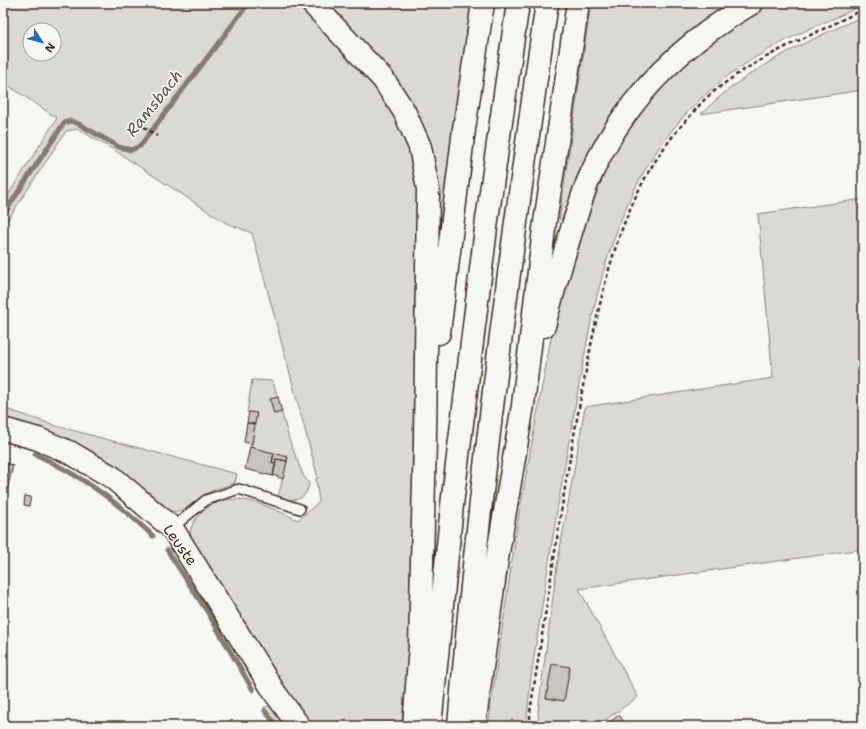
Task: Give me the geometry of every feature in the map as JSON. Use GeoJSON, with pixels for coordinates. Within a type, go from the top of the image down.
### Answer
{"type":"FeatureCollection","features":[{"type":"Feature","properties":{"kind":"main road"},"geometry":{"type":"LineString","coordinates":[[312,3],[383,79],[404,110],[420,147],[428,189],[425,439],[420,646],[414,726]]}},
{"type":"Feature","properties":{"kind":"main road"},"geometry":{"type":"LineString","coordinates":[[425,439],[464,129],[483,3]]}},
{"type":"Feature","properties":{"kind":"main road"},"geometry":{"type":"LineString","coordinates":[[430,726],[452,505],[487,220],[518,3]]}},
{"type":"Feature","properties":{"kind":"main road"},"geometry":{"type":"LineString","coordinates":[[459,726],[475,552],[492,405],[514,228],[547,3]]}},
{"type":"Feature","properties":{"kind":"main road"},"geometry":{"type":"LineString","coordinates":[[474,726],[496,567],[523,405],[544,229],[578,3]]}},
{"type":"Feature","properties":{"kind":"main road"},"geometry":{"type":"LineString","coordinates":[[523,405],[560,265],[589,180],[610,137],[642,92],[674,58],[708,32],[752,3]]}},
{"type":"Feature","properties":{"kind":"main road","name":"Leuste"},"geometry":{"type":"LineString","coordinates":[[3,429],[38,439],[57,447],[105,473],[172,528],[275,693],[298,726]]}},
{"type":"Feature","properties":{"kind":"lane"},"geometry":{"type":"LineString","coordinates":[[172,528],[206,500],[239,489],[300,509]]}},
{"type":"Feature","properties":{"kind":"path"},"geometry":{"type":"LineString","coordinates":[[530,726],[530,712],[579,403],[600,303],[614,248],[635,197],[649,169],[671,137],[709,95],[748,66],[794,41],[863,9]]}},
{"type":"Feature","properties":{"kind":"path"},"geometry":{"type":"LineString","coordinates":[[144,127],[157,136]]}},
{"type":"Feature","properties":{"kind":"shaded area"},"geometry":{"type":"Polygon","coordinates":[[[3,3],[299,3],[383,95],[409,142],[419,196],[418,366],[406,726],[308,726],[190,540],[191,528],[198,516],[212,505],[224,500],[236,499],[261,504],[298,520],[319,502],[316,478],[318,478],[252,233],[226,223],[117,152],[78,129],[66,131],[3,227],[3,203],[57,118],[3,82],[3,3]]]}},
{"type":"Feature","properties":{"kind":"shaded area"},"geometry":{"type":"Polygon","coordinates":[[[325,3],[475,3],[441,239],[438,239],[436,182],[325,3]]]}},
{"type":"Feature","properties":{"kind":"shaded area"},"geometry":{"type":"Polygon","coordinates":[[[591,3],[735,3],[582,169],[563,219],[559,219],[591,3]]]}},
{"type":"Feature","properties":{"kind":"shaded area"},"geometry":{"type":"Polygon","coordinates":[[[770,3],[863,3],[844,14],[782,42],[756,57],[743,65],[707,93],[674,128],[648,166],[627,206],[610,249],[588,338],[550,553],[531,677],[526,726],[488,726],[518,519],[556,310],[574,241],[614,148],[658,87],[697,50],[770,3]]]}},
{"type":"Feature","properties":{"kind":"shaded area"},"geometry":{"type":"Polygon","coordinates":[[[863,16],[863,90],[701,114],[719,97],[757,69],[798,46],[863,16]]]}},
{"type":"Feature","properties":{"kind":"shaded area"},"geometry":{"type":"Polygon","coordinates":[[[863,199],[863,549],[579,589],[638,697],[597,726],[539,726],[538,711],[557,566],[585,407],[773,378],[758,214],[863,199]]]}},
{"type":"Feature","properties":{"kind":"shaded area"},"geometry":{"type":"Polygon","coordinates":[[[252,380],[273,381],[289,439],[303,475],[309,483],[305,494],[298,499],[289,500],[278,497],[288,457],[250,447],[256,413],[247,412],[252,380]]]}},
{"type":"Feature","properties":{"kind":"shaded area"},"geometry":{"type":"Polygon","coordinates":[[[3,408],[60,427],[237,474],[235,483],[205,494],[185,509],[173,512],[166,511],[3,420],[3,408]]]}},
{"type":"Feature","properties":{"kind":"shaded area"},"geometry":{"type":"Polygon","coordinates":[[[272,705],[288,726],[276,726],[263,708],[272,705]]]}},
{"type":"Feature","properties":{"kind":"building"},"geometry":{"type":"Polygon","coordinates":[[[278,397],[282,412],[274,414],[270,399],[278,397]]]}},
{"type":"Feature","properties":{"kind":"building"},"geometry":{"type":"Polygon","coordinates":[[[249,412],[257,413],[255,424],[247,423],[249,412]]]}},
{"type":"Feature","properties":{"kind":"building"},"geometry":{"type":"Polygon","coordinates":[[[247,423],[255,424],[252,444],[244,442],[247,423]]]}},
{"type":"Feature","properties":{"kind":"building"},"geometry":{"type":"Polygon","coordinates":[[[250,447],[274,453],[272,463],[276,463],[273,476],[245,469],[250,447]]]}},
{"type":"Feature","properties":{"kind":"building"},"geometry":{"type":"Polygon","coordinates":[[[274,453],[288,457],[287,461],[276,459],[275,463],[272,463],[274,453]]]}},
{"type":"Feature","properties":{"kind":"building"},"geometry":{"type":"Polygon","coordinates":[[[276,459],[287,461],[283,479],[273,475],[276,459]]]}},
{"type":"Feature","properties":{"kind":"building"},"geometry":{"type":"Polygon","coordinates":[[[3,463],[13,465],[8,486],[3,485],[3,463]]]}},
{"type":"Feature","properties":{"kind":"building"},"geometry":{"type":"Polygon","coordinates":[[[3,485],[8,486],[3,503],[3,485]]]}},
{"type":"Feature","properties":{"kind":"building"},"geometry":{"type":"Polygon","coordinates":[[[25,496],[31,497],[29,506],[24,505],[25,496]]]}},
{"type":"Feature","properties":{"kind":"building"},"geometry":{"type":"Polygon","coordinates":[[[552,664],[570,667],[564,701],[546,698],[552,664]]]}},
{"type":"Feature","properties":{"kind":"building"},"geometry":{"type":"Polygon","coordinates":[[[619,715],[627,726],[604,726],[619,715]]]}},
{"type":"Feature","properties":{"kind":"waterway","name":"Ramsbach"},"geometry":{"type":"LineString","coordinates":[[3,215],[64,123],[71,121],[79,124],[119,147],[131,150],[140,146],[248,4],[252,3]]}},
{"type":"Feature","properties":{"kind":"waterway"},"geometry":{"type":"LineString","coordinates":[[35,454],[68,471],[98,490],[112,500],[153,536]]}},
{"type":"Feature","properties":{"kind":"waterway"},"geometry":{"type":"LineString","coordinates":[[167,550],[208,613],[253,690]]}},
{"type":"Feature","properties":{"kind":"waterway"},"geometry":{"type":"LineString","coordinates":[[265,711],[277,726]]}}]}
